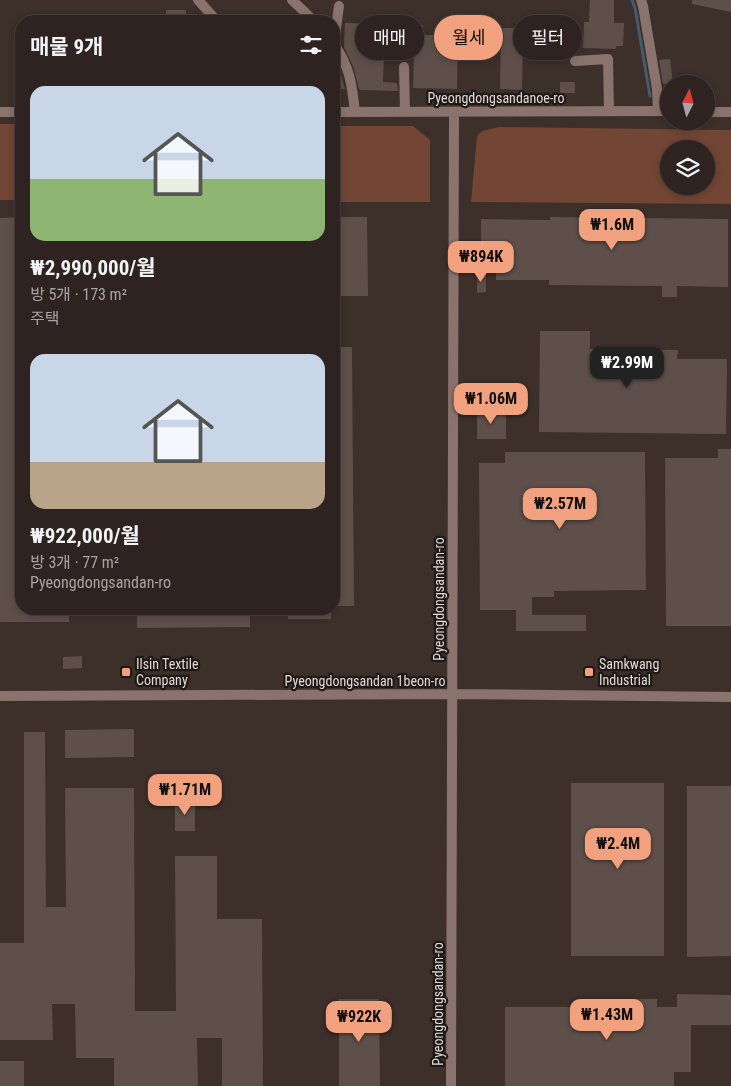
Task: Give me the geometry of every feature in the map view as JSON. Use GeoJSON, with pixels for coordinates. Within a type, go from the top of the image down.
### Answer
{"type":"FeatureCollection","features":[{"type":"Feature","properties":{"kind":"street"},"geometry":{"type":"LineString","coordinates":[[198,0],[212,15]]}},
{"type":"Feature","properties":{"kind":"street"},"geometry":{"type":"LineString","coordinates":[[292,0],[308,15]]}},
{"type":"Feature","properties":{"kind":"street"},"geometry":{"type":"LineString","coordinates":[[641,0],[657,89],[658,111]]}},
{"type":"Feature","properties":{"kind":"street"},"geometry":{"type":"LineString","coordinates":[[339,15],[340,6]]}},
{"type":"Feature","properties":{"kind":"street"},"geometry":{"type":"LineString","coordinates":[[340,54],[352,81],[355,112]]}},
{"type":"Feature","properties":{"kind":"street"},"geometry":{"type":"LineString","coordinates":[[575,61],[608,59],[609,111]]}},
{"type":"Feature","properties":{"kind":"street"},"geometry":{"type":"LineString","coordinates":[[404,67],[405,112]]}},
{"type":"Feature","properties":{"kind":"street","name":"Pyeongdongsandanoe-ro"},"geometry":{"type":"LineString","coordinates":[[340,112],[658,111]]}},
{"type":"Feature","properties":{"kind":"street"},"geometry":{"type":"LineString","coordinates":[[0,112],[15,112]]}},
{"type":"Feature","properties":{"kind":"street","name":"Pyeongdongsandan-ro"},"geometry":{"type":"LineString","coordinates":[[451,1086],[454,112]]}},
{"type":"Feature","properties":{"kind":"street"},"geometry":{"type":"LineString","coordinates":[[715,112],[731,112]]}},
{"type":"Feature","properties":{"kind":"street","name":"Pyeongdongsandan 1beon-ro"},"geometry":{"type":"LineString","coordinates":[[0,696],[453,694],[731,697]]}},
{"type":"Feature","properties":{"kind":"shaded area"},"geometry":{"type":"Polygon","coordinates":[[[0,124],[15,124],[15,200],[0,200],[0,124]]]}},
{"type":"Feature","properties":{"kind":"shaded area"},"geometry":{"type":"Polygon","coordinates":[[[340,126],[413,126],[430,140],[430,202],[340,202],[340,126]]]}},
{"type":"Feature","properties":{"kind":"shaded area"},"geometry":{"type":"Polygon","coordinates":[[[499,127],[731,130],[731,204],[471,202],[477,136],[482,131],[499,127]]]}},
{"type":"Feature","properties":{"kind":"building"},"geometry":{"type":"Polygon","coordinates":[[[590,0],[614,0],[614,23],[624,23],[623,46],[616,46],[616,49],[583,48],[584,22],[589,22],[590,0]]]}},
{"type":"Feature","properties":{"kind":"building"},"geometry":{"type":"Polygon","coordinates":[[[692,0],[731,0],[731,12],[692,4],[692,0]]]}},
{"type":"Feature","properties":{"kind":"building"},"geometry":{"type":"Polygon","coordinates":[[[166,10],[186,10],[186,15],[166,15],[166,10]]]}},
{"type":"Feature","properties":{"kind":"building"},"geometry":{"type":"Polygon","coordinates":[[[345,23],[355,23],[355,60],[384,60],[383,82],[397,83],[398,91],[360,90],[353,66],[344,47],[345,23]]]}},
{"type":"Feature","properties":{"kind":"building"},"geometry":{"type":"Polygon","coordinates":[[[503,28],[513,28],[513,60],[522,60],[522,90],[500,89],[500,60],[503,60],[503,28]]]}},
{"type":"Feature","properties":{"kind":"building"},"geometry":{"type":"Polygon","coordinates":[[[424,35],[434,35],[434,60],[458,60],[457,89],[413,88],[414,60],[424,60],[424,35]]]}},
{"type":"Feature","properties":{"kind":"building"},"geometry":{"type":"Polygon","coordinates":[[[670,59],[672,75],[662,75],[659,60],[670,59]]]}},
{"type":"Feature","properties":{"kind":"building"},"geometry":{"type":"Polygon","coordinates":[[[340,72],[345,89],[340,89],[340,72]]]}},
{"type":"Feature","properties":{"kind":"building"},"geometry":{"type":"Polygon","coordinates":[[[560,82],[575,82],[575,93],[560,93],[560,82]]]}},
{"type":"Feature","properties":{"kind":"building"},"geometry":{"type":"Polygon","coordinates":[[[15,217],[15,615],[69,615],[69,622],[0,622],[0,218],[15,217]]]}},
{"type":"Feature","properties":{"kind":"building"},"geometry":{"type":"Polygon","coordinates":[[[340,217],[367,217],[368,296],[340,296],[340,217]]]}},
{"type":"Feature","properties":{"kind":"building"},"geometry":{"type":"Polygon","coordinates":[[[550,217],[728,219],[728,287],[677,286],[677,297],[662,297],[662,286],[549,285],[549,280],[496,280],[496,243],[481,243],[481,219],[550,220],[550,217]]]}},
{"type":"Feature","properties":{"kind":"building"},"geometry":{"type":"Polygon","coordinates":[[[477,273],[486,273],[486,292],[477,293],[477,273]]]}},
{"type":"Feature","properties":{"kind":"building"},"geometry":{"type":"Polygon","coordinates":[[[540,331],[590,331],[590,349],[678,350],[677,359],[727,359],[726,434],[539,432],[540,331]]]}},
{"type":"Feature","properties":{"kind":"building"},"geometry":{"type":"Polygon","coordinates":[[[340,347],[352,347],[354,606],[340,606],[340,347]]]}},
{"type":"Feature","properties":{"kind":"building"},"geometry":{"type":"Polygon","coordinates":[[[477,410],[496,410],[496,414],[506,414],[506,439],[477,439],[477,410]]]}},
{"type":"Feature","properties":{"kind":"building"},"geometry":{"type":"Polygon","coordinates":[[[718,449],[731,449],[731,626],[666,626],[665,458],[718,458],[718,449]]]}},
{"type":"Feature","properties":{"kind":"building"},"geometry":{"type":"Polygon","coordinates":[[[505,452],[645,452],[646,590],[554,591],[554,597],[532,597],[532,615],[586,615],[586,631],[516,631],[516,610],[480,610],[479,463],[505,463],[505,452]]]}},
{"type":"Feature","properties":{"kind":"building"},"geometry":{"type":"Polygon","coordinates":[[[137,615],[250,615],[250,627],[137,628],[137,615]]]}},
{"type":"Feature","properties":{"kind":"building"},"geometry":{"type":"Polygon","coordinates":[[[288,615],[331,615],[331,619],[288,619],[288,615]]]}},
{"type":"Feature","properties":{"kind":"building"},"geometry":{"type":"Polygon","coordinates":[[[82,656],[82,668],[63,669],[63,657],[82,656]]]}},
{"type":"Feature","properties":{"kind":"building"},"geometry":{"type":"Polygon","coordinates":[[[134,729],[134,757],[65,758],[65,730],[134,729]]]}},
{"type":"Feature","properties":{"kind":"building"},"geometry":{"type":"Polygon","coordinates":[[[24,732],[45,732],[46,907],[66,907],[65,788],[134,788],[135,1011],[176,1011],[175,856],[217,856],[217,919],[262,919],[263,1086],[222,1086],[222,1038],[197,1038],[198,1086],[114,1086],[114,1058],[76,1058],[75,1004],[52,1004],[53,1040],[0,1040],[0,943],[24,943],[24,732]]]}},
{"type":"Feature","properties":{"kind":"building"},"geometry":{"type":"Polygon","coordinates":[[[571,783],[664,783],[664,956],[571,956],[571,783]]]}},
{"type":"Feature","properties":{"kind":"building"},"geometry":{"type":"Polygon","coordinates":[[[687,786],[731,786],[731,956],[687,957],[687,786]]]}},
{"type":"Feature","properties":{"kind":"building"},"geometry":{"type":"Polygon","coordinates":[[[175,800],[195,800],[195,831],[175,831],[175,800]]]}},
{"type":"Feature","properties":{"kind":"building"},"geometry":{"type":"Polygon","coordinates":[[[677,994],[731,995],[731,1025],[691,1025],[691,1072],[674,1072],[674,1086],[505,1086],[505,1007],[588,1007],[588,999],[657,999],[657,1007],[677,1007],[677,994]]]}},
{"type":"Feature","properties":{"kind":"building"},"geometry":{"type":"Polygon","coordinates":[[[339,999],[379,999],[380,1086],[339,1086],[339,999]]]}},
{"type":"Feature","properties":{"kind":"building"},"geometry":{"type":"Polygon","coordinates":[[[0,1061],[24,1061],[24,1086],[0,1086],[0,1061]]]}},
{"type":"Feature","properties":{"kind":"waterway"},"geometry":{"type":"LineString","coordinates":[[632,0],[650,96]]}},
{"type":"Feature","properties":{"kind":"place","name":"Ilsin Textile Company"},"geometry":{"type":"Point","coordinates":[126,672]}},
{"type":"Feature","properties":{"kind":"place","name":"Samkwang Industrial"},"geometry":{"type":"Point","coordinates":[589,672]}}]}
